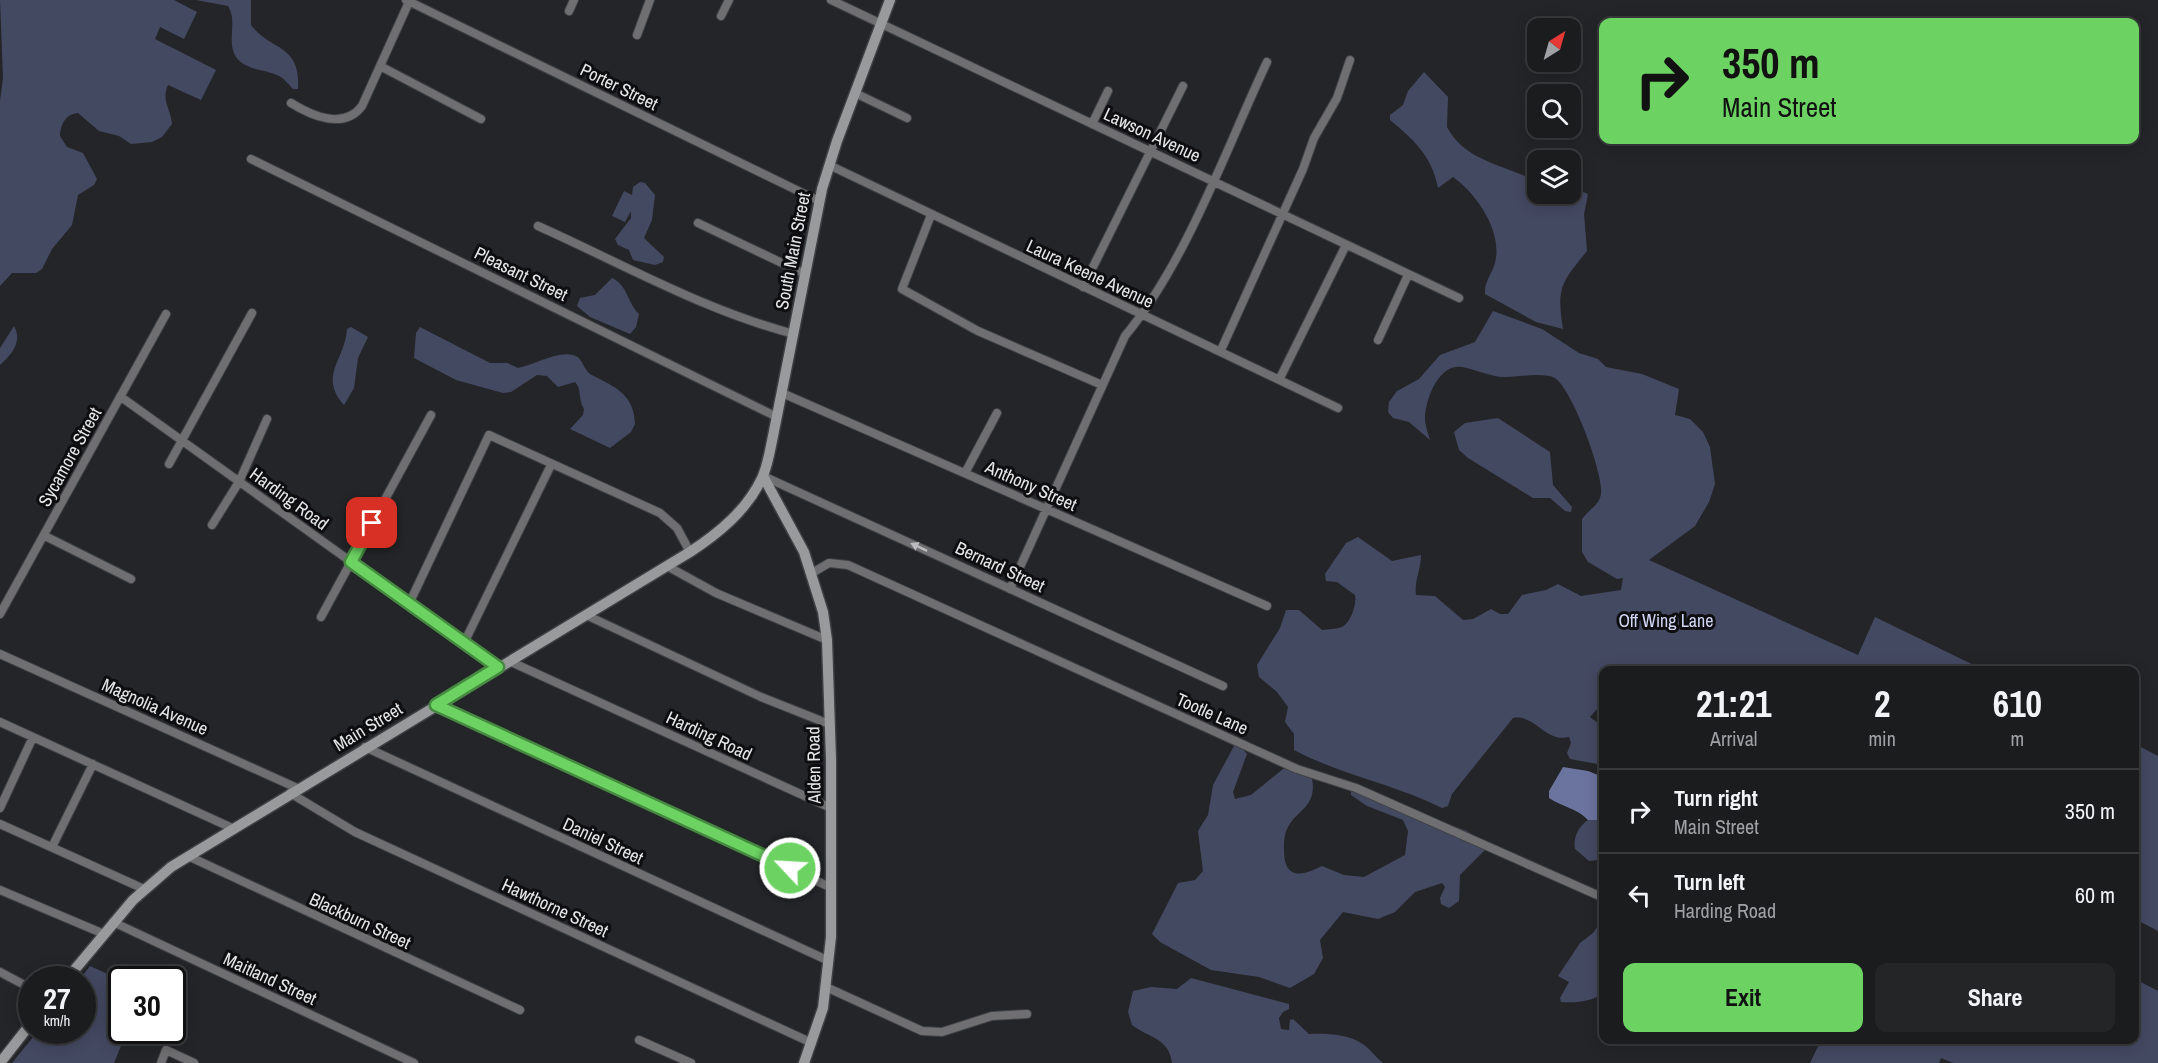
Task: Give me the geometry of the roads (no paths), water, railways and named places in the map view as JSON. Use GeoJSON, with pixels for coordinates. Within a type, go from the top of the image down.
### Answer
{"type":"FeatureCollection","features":[{"type":"Feature","properties":{"kind":"main road","name":"South Main Street"},"geometry":{"type":"LineString","coordinates":[[740,510],[763,476],[782,393],[819,201],[829,165],[890,0]]}},
{"type":"Feature","properties":{"kind":"main road","name":"Alden Road"},"geometry":{"type":"LineString","coordinates":[[763,476],[799,542],[812,573],[823,612],[827,640],[832,888],[829,961],[826,987],[812,1042],[804,1063]]}},
{"type":"Feature","properties":{"kind":"main road","name":"Main Street"},"geometry":{"type":"LineString","coordinates":[[78,966],[113,922],[144,889],[188,856],[690,552],[717,532],[740,510]]}},
{"type":"Feature","properties":{"kind":"main road"},"geometry":{"type":"LineString","coordinates":[[1,1061],[18,1040]]}},
{"type":"Feature","properties":{"kind":"street"},"geometry":{"type":"LineString","coordinates":[[569,10],[574,0]]}},
{"type":"Feature","properties":{"kind":"street"},"geometry":{"type":"LineString","coordinates":[[637,35],[650,0]]}},
{"type":"Feature","properties":{"kind":"street"},"geometry":{"type":"LineString","coordinates":[[721,16],[729,0]]}},
{"type":"Feature","properties":{"kind":"street","name":"Lawson Avenue"},"geometry":{"type":"LineString","coordinates":[[831,0],[1459,298]]}},
{"type":"Feature","properties":{"kind":"street"},"geometry":{"type":"LineString","coordinates":[[291,103],[312,114],[327,118],[342,119],[356,115],[380,66],[407,1]]}},
{"type":"Feature","properties":{"kind":"street","name":"Porter Street"},"geometry":{"type":"LineString","coordinates":[[407,1],[819,201]]}},
{"type":"Feature","properties":{"kind":"street"},"geometry":{"type":"LineString","coordinates":[[1221,350],[1314,138],[1337,98],[1350,60]]}},
{"type":"Feature","properties":{"kind":"street"},"geometry":{"type":"LineString","coordinates":[[1010,589],[1101,385],[1125,336],[1142,315],[1184,246],[1267,62]]}},
{"type":"Feature","properties":{"kind":"street"},"geometry":{"type":"LineString","coordinates":[[380,66],[481,119]]}},
{"type":"Feature","properties":{"kind":"street"},"geometry":{"type":"LineString","coordinates":[[1083,287],[1183,86]]}},
{"type":"Feature","properties":{"kind":"street"},"geometry":{"type":"LineString","coordinates":[[1092,124],[1108,91]]}},
{"type":"Feature","properties":{"kind":"street"},"geometry":{"type":"LineString","coordinates":[[855,93],[907,118]]}},
{"type":"Feature","properties":{"kind":"street","name":"Pleasant Street"},"geometry":{"type":"LineString","coordinates":[[251,159],[777,417]]}},
{"type":"Feature","properties":{"kind":"street","name":"Laura Keene Avenue"},"geometry":{"type":"LineString","coordinates":[[829,165],[1142,315],[1280,378],[1338,408]]}},
{"type":"Feature","properties":{"kind":"street"},"geometry":{"type":"LineString","coordinates":[[931,215],[902,289],[978,332],[1101,385]]}},
{"type":"Feature","properties":{"kind":"street"},"geometry":{"type":"LineString","coordinates":[[698,223],[805,274]]}},
{"type":"Feature","properties":{"kind":"street"},"geometry":{"type":"LineString","coordinates":[[538,226],[700,303],[745,320],[794,334]]}},
{"type":"Feature","properties":{"kind":"street"},"geometry":{"type":"LineString","coordinates":[[1280,378],[1346,245]]}},
{"type":"Feature","properties":{"kind":"street"},"geometry":{"type":"LineString","coordinates":[[1378,340],[1408,275]]}},
{"type":"Feature","properties":{"kind":"street"},"geometry":{"type":"LineString","coordinates":[[169,464],[252,313]]}},
{"type":"Feature","properties":{"kind":"street","name":"Sycamore Street"},"geometry":{"type":"LineString","coordinates":[[0,614],[166,314]]}},
{"type":"Feature","properties":{"kind":"street","name":"Anthony Street"},"geometry":{"type":"LineString","coordinates":[[782,393],[1267,606]]}},
{"type":"Feature","properties":{"kind":"street","name":"Harding Road"},"geometry":{"type":"LineString","coordinates":[[121,397],[498,667]]}},
{"type":"Feature","properties":{"kind":"street"},"geometry":{"type":"LineString","coordinates":[[965,473],[997,413]]}},
{"type":"Feature","properties":{"kind":"street"},"geometry":{"type":"LineString","coordinates":[[321,617],[431,415]]}},
{"type":"Feature","properties":{"kind":"street"},"geometry":{"type":"LineString","coordinates":[[212,525],[239,482],[267,419]]}},
{"type":"Feature","properties":{"kind":"street"},"geometry":{"type":"LineString","coordinates":[[409,604],[489,435],[668,519],[690,552]]}},
{"type":"Feature","properties":{"kind":"street"},"geometry":{"type":"LineString","coordinates":[[464,643],[551,465]]}},
{"type":"Feature","properties":{"kind":"street","name":"Bernard Street"},"geometry":{"type":"LineString","coordinates":[[763,476],[1223,686]]}},
{"type":"Feature","properties":{"kind":"street"},"geometry":{"type":"LineString","coordinates":[[45,536],[131,579]]}},
{"type":"Feature","properties":{"kind":"street","name":"Tootle Lane"},"geometry":{"type":"LineString","coordinates":[[812,573],[829,563],[848,565],[1297,770],[1356,788],[1470,836],[1599,896]]}},
{"type":"Feature","properties":{"kind":"street"},"geometry":{"type":"LineString","coordinates":[[667,566],[716,593],[827,640]]}},
{"type":"Feature","properties":{"kind":"street"},"geometry":{"type":"LineString","coordinates":[[586,615],[761,697],[829,724]]}},
{"type":"Feature","properties":{"kind":"street","name":"Magnolia Avenue"},"geometry":{"type":"LineString","coordinates":[[0,654],[294,791]]}},
{"type":"Feature","properties":{"kind":"street","name":"Harding Road"},"geometry":{"type":"LineString","coordinates":[[509,661],[831,808]]}},
{"type":"Feature","properties":{"kind":"street"},"geometry":{"type":"LineString","coordinates":[[436,705],[832,888]]}},
{"type":"Feature","properties":{"kind":"street"},"geometry":{"type":"LineString","coordinates":[[0,722],[232,828]]}},
{"type":"Feature","properties":{"kind":"street"},"geometry":{"type":"LineString","coordinates":[[0,808],[33,737]]}},
{"type":"Feature","properties":{"kind":"street","name":"Daniel Street"},"geometry":{"type":"LineString","coordinates":[[365,747],[829,961]]}},
{"type":"Feature","properties":{"kind":"street"},"geometry":{"type":"LineString","coordinates":[[52,848],[93,764]]}},
{"type":"Feature","properties":{"kind":"street","name":"Hawthorne Street"},"geometry":{"type":"LineString","coordinates":[[294,791],[355,832],[812,1042]]}},
{"type":"Feature","properties":{"kind":"street"},"geometry":{"type":"LineString","coordinates":[[0,824],[144,889]]}},
{"type":"Feature","properties":{"kind":"street","name":"Blackburn Street"},"geometry":{"type":"LineString","coordinates":[[188,856],[520,1010]]}},
{"type":"Feature","properties":{"kind":"street"},"geometry":{"type":"LineString","coordinates":[[0,890],[104,934]]}},
{"type":"Feature","properties":{"kind":"street","name":"Maitland Street"},"geometry":{"type":"LineString","coordinates":[[113,922],[414,1063]]}},
{"type":"Feature","properties":{"kind":"street"},"geometry":{"type":"LineString","coordinates":[[0,972],[18,982]]}},
{"type":"Feature","properties":{"kind":"street"},"geometry":{"type":"LineString","coordinates":[[826,987],[922,1031],[942,1032],[992,1016],[1027,1014]]}},
{"type":"Feature","properties":{"kind":"street"},"geometry":{"type":"LineString","coordinates":[[639,1040],[692,1063]]}},
{"type":"Feature","properties":{"kind":"street"},"geometry":{"type":"LineString","coordinates":[[161,1063],[166,1050],[194,1063]]}},
{"type":"Feature","properties":{"kind":"park label","name":"Off Wing Lane"},"geometry":{"type":"Point","coordinates":[1666,621]}}]}
